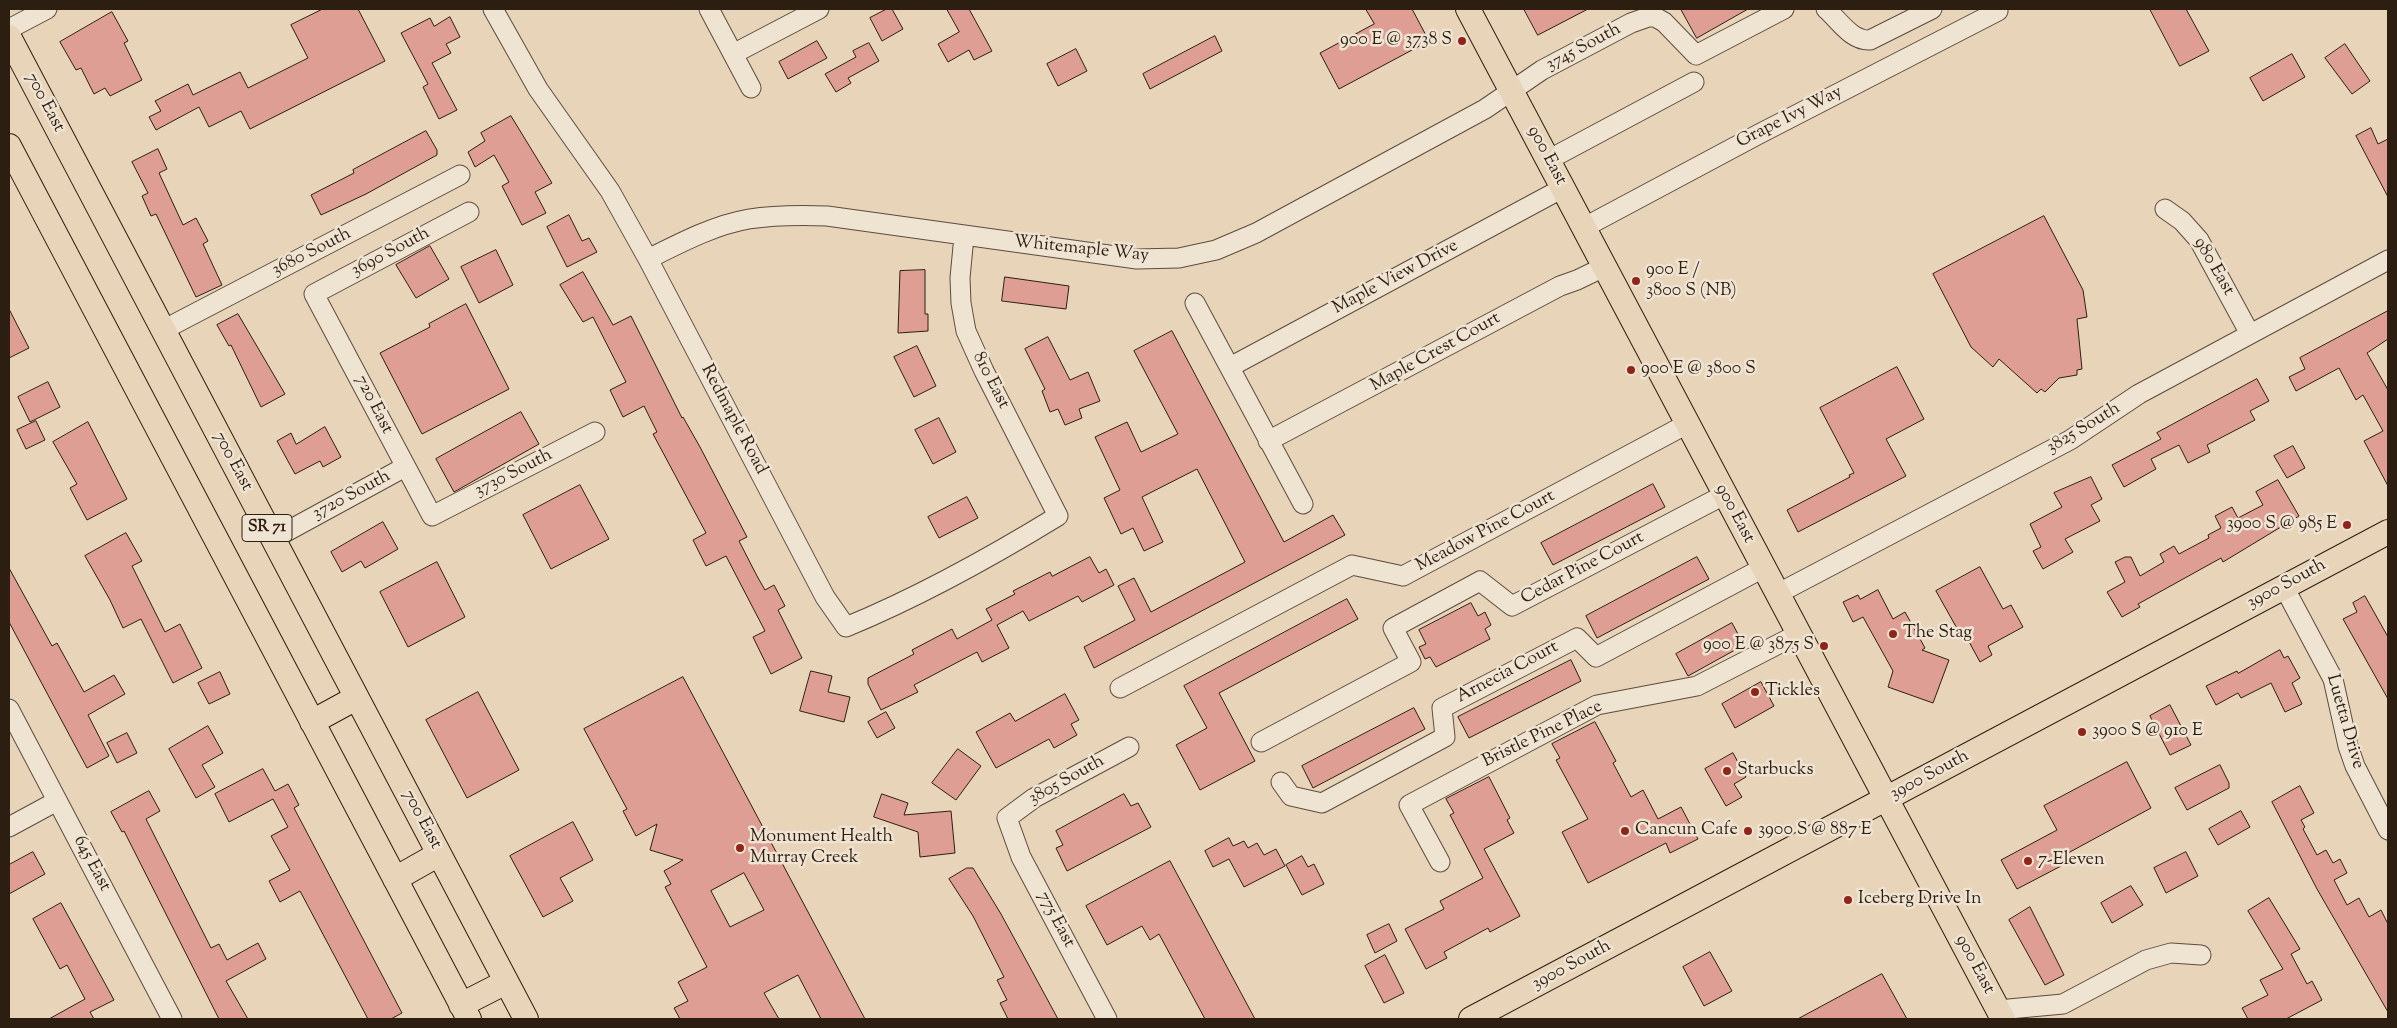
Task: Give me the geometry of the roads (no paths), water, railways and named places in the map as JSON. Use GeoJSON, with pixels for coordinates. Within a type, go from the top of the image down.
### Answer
{"type":"FeatureCollection","features":[{"type":"Feature","properties":{"kind":"main road","name":"900 East"},"geometry":{"type":"LineString","coordinates":[[1468,9],[2000,1015]]}},
{"type":"Feature","properties":{"kind":"main road","name":"700 East"},"geometry":{"type":"LineString","coordinates":[[9,37],[526,1019]]}},
{"type":"Feature","properties":{"kind":"main road","name":"SR 71"},"geometry":{"type":"LineString","coordinates":[[9,146],[465,1012]]}},
{"type":"Feature","properties":{"kind":"main road","name":"3900 South"},"geometry":{"type":"LineString","coordinates":[[1471,1019],[2388,532]]}},
{"type":"Feature","properties":{"kind":"main road"},"geometry":{"type":"LineString","coordinates":[[312,722],[356,698]]}},
{"type":"Feature","properties":{"kind":"main road"},"geometry":{"type":"LineString","coordinates":[[395,879],[439,854]]}},
{"type":"Feature","properties":{"kind":"main road"},"geometry":{"type":"LineString","coordinates":[[465,1012],[506,982]]}},
{"type":"Feature","properties":{"kind":"street"},"geometry":{"type":"LineString","coordinates":[[9,29],[47,9]]}},
{"type":"Feature","properties":{"kind":"street","name":"Redmaple Road"},"geometry":{"type":"LineString","coordinates":[[493,9],[538,89],[610,191],[648,259],[821,588],[846,627],[879,613],[1023,538],[1058,516]]}},
{"type":"Feature","properties":{"kind":"street"},"geometry":{"type":"LineString","coordinates":[[710,9],[751,88]]}},
{"type":"Feature","properties":{"kind":"street"},"geometry":{"type":"LineString","coordinates":[[733,54],[819,9]]}},
{"type":"Feature","properties":{"kind":"street","name":"3745 South"},"geometry":{"type":"LineString","coordinates":[[1512,91],[1542,70],[1648,16],[1655,17],[1664,22],[1696,54],[1784,9]]}},
{"type":"Feature","properties":{"kind":"street"},"geometry":{"type":"LineString","coordinates":[[1826,9],[1849,32],[1864,40],[1885,34],[1932,9]]}},
{"type":"Feature","properties":{"kind":"street","name":"Grape Ivy Way"},"geometry":{"type":"LineString","coordinates":[[1583,228],[1758,134],[1998,10]]}},
{"type":"Feature","properties":{"kind":"street"},"geometry":{"type":"LineString","coordinates":[[1548,160],[1694,82]]}},
{"type":"Feature","properties":{"kind":"street","name":"Whitemaple Way"},"geometry":{"type":"LineString","coordinates":[[648,259],[684,241],[748,219],[795,215],[827,216],[1137,259],[1179,258],[1216,250],[1273,224],[1485,109],[1512,91]]}},
{"type":"Feature","properties":{"kind":"street","name":"3680 South"},"geometry":{"type":"LineString","coordinates":[[163,330],[460,175]]}},
{"type":"Feature","properties":{"kind":"street","name":"Maple View Drive"},"geometry":{"type":"LineString","coordinates":[[1230,367],[1563,188]]}},
{"type":"Feature","properties":{"kind":"street","name":"980 East"},"geometry":{"type":"LineString","coordinates":[[2165,209],[2182,221],[2199,240],[2250,334]]}},
{"type":"Feature","properties":{"kind":"street","name":"3690 South"},"geometry":{"type":"LineString","coordinates":[[314,294],[469,212]]}},
{"type":"Feature","properties":{"kind":"street","name":"810 East"},"geometry":{"type":"LineString","coordinates":[[964,236],[960,278],[961,303],[966,331],[984,371],[1058,516]]}},
{"type":"Feature","properties":{"kind":"street","name":"3825 South"},"geometry":{"type":"LineString","coordinates":[[1777,594],[2070,440],[2139,394],[2388,260]]}},
{"type":"Feature","properties":{"kind":"street","name":"Maple Crest Court"},"geometry":{"type":"LineString","coordinates":[[1268,441],[1560,286],[1604,267]]}},
{"type":"Feature","properties":{"kind":"street","name":"720 East"},"geometry":{"type":"LineString","coordinates":[[314,294],[432,516]]}},
{"type":"Feature","properties":{"kind":"street"},"geometry":{"type":"LineString","coordinates":[[1195,303],[1303,504]]}},
{"type":"Feature","properties":{"kind":"street","name":"Meadow Pine Court"},"geometry":{"type":"LineString","coordinates":[[1120,688],[1352,565],[1403,576],[1687,424]]}},
{"type":"Feature","properties":{"kind":"street","name":"3730 South"},"geometry":{"type":"LineString","coordinates":[[432,516],[595,432]]}},
{"type":"Feature","properties":{"kind":"street","name":"3720 South"},"geometry":{"type":"LineString","coordinates":[[273,539],[405,467]]}},
{"type":"Feature","properties":{"kind":"street","name":"Cedar Pine Court"},"geometry":{"type":"LineString","coordinates":[[1261,742],[1411,662],[1392,628],[1480,581],[1512,606],[1724,494]]}},
{"type":"Feature","properties":{"kind":"street","name":"Arnecia Court"},"geometry":{"type":"LineString","coordinates":[[1281,782],[1291,796],[1322,803],[1445,738],[1442,708],[1577,638],[1596,657],[1763,568]]}},
{"type":"Feature","properties":{"kind":"street","name":"Luetta Drive"},"geometry":{"type":"LineString","coordinates":[[2284,587],[2333,679],[2348,746],[2355,766],[2388,830]]}},
{"type":"Feature","properties":{"kind":"street","name":"Bristle Pine Place"},"geometry":{"type":"LineString","coordinates":[[1440,862],[1409,804],[1597,705],[1697,686],[1798,634]]}},
{"type":"Feature","properties":{"kind":"street","name":"645 East"},"geometry":{"type":"LineString","coordinates":[[9,709],[172,1019]]}},
{"type":"Feature","properties":{"kind":"street","name":"3805 South"},"geometry":{"type":"LineString","coordinates":[[1007,818],[1034,798],[1129,747]]}},
{"type":"Feature","properties":{"kind":"street"},"geometry":{"type":"LineString","coordinates":[[9,827],[57,801]]}},
{"type":"Feature","properties":{"kind":"street","name":"775 East"},"geometry":{"type":"LineString","coordinates":[[1007,818],[1022,858],[1107,1019]]}},
{"type":"Feature","properties":{"kind":"street"},"geometry":{"type":"LineString","coordinates":[[2000,1015],[2063,1004],[2146,960],[2171,953],[2201,955]]}},
{"type":"Feature","properties":{"kind":"place","name":"900 E @ 3738 S"},"geometry":{"type":"Point","coordinates":[1462,41]}},
{"type":"Feature","properties":{"kind":"place","name":"900 E / 3800 S (NB)"},"geometry":{"type":"Point","coordinates":[1636,281]}},
{"type":"Feature","properties":{"kind":"place","name":"900 E @ 3800 S"},"geometry":{"type":"Point","coordinates":[1631,370]}},
{"type":"Feature","properties":{"kind":"place","name":"3900 S @ 985 E"},"geometry":{"type":"Point","coordinates":[2347,525]}},
{"type":"Feature","properties":{"kind":"place","name":"The Stag"},"geometry":{"type":"Point","coordinates":[1893,634]}},
{"type":"Feature","properties":{"kind":"place","name":"900 E @ 3875 S"},"geometry":{"type":"Point","coordinates":[1824,646]}},
{"type":"Feature","properties":{"kind":"place","name":"Tickles"},"geometry":{"type":"Point","coordinates":[1755,692]}},
{"type":"Feature","properties":{"kind":"place","name":"3900 S @ 910 E"},"geometry":{"type":"Point","coordinates":[2082,732]}},
{"type":"Feature","properties":{"kind":"place","name":"Starbucks"},"geometry":{"type":"Point","coordinates":[1727,771]}},
{"type":"Feature","properties":{"kind":"place","name":"Cancun Cafe"},"geometry":{"type":"Point","coordinates":[1625,831]}},
{"type":"Feature","properties":{"kind":"place","name":"3900 S @ 887 E"},"geometry":{"type":"Point","coordinates":[1748,831]}},
{"type":"Feature","properties":{"kind":"place","name":"Monument Health Murray Creek"},"geometry":{"type":"Point","coordinates":[740,848]}},
{"type":"Feature","properties":{"kind":"place","name":"7-Eleven"},"geometry":{"type":"Point","coordinates":[2028,861]}},
{"type":"Feature","properties":{"kind":"place","name":"Iceberg Drive In"},"geometry":{"type":"Point","coordinates":[1848,900]}}]}
